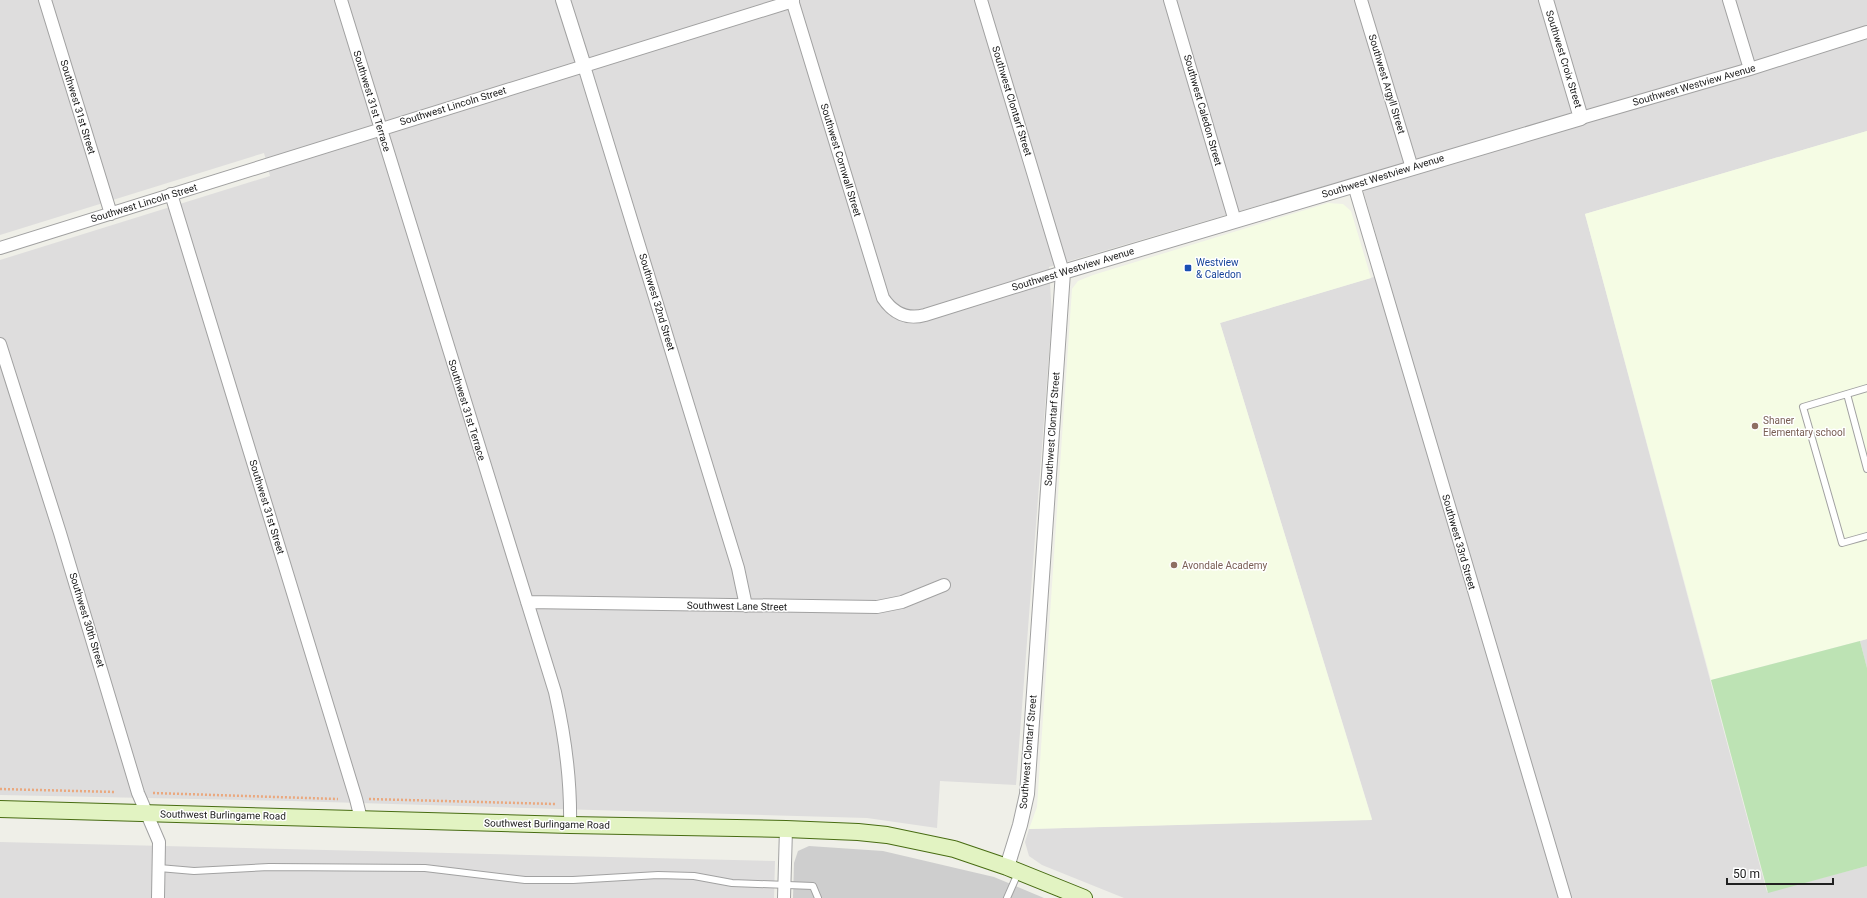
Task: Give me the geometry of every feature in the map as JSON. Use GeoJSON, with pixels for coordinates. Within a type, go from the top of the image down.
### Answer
{"type":"FeatureCollection","features":[{"type":"Feature","properties":{"kind":"main road","name":"Southwest Burlingame Road"},"geometry":{"type":"LineString","coordinates":[[0,810],[570,825],[786,829],[887,835],[954,849],[1012,869],[1084,898]]}},
{"type":"Feature","properties":{"kind":"street","name":"Southwest 31st Street"},"geometry":{"type":"LineString","coordinates":[[45,0],[111,214]]}},
{"type":"Feature","properties":{"kind":"street","name":"Southwest 31st Terrace"},"geometry":{"type":"LineString","coordinates":[[341,0],[554,692],[563,727],[570,788],[570,825]]}},
{"type":"Feature","properties":{"kind":"street","name":"Southwest 32nd Street"},"geometry":{"type":"LineString","coordinates":[[563,0],[738,568],[746,606]]}},
{"type":"Feature","properties":{"kind":"street","name":"Southwest Clontarf Street"},"geometry":{"type":"LineString","coordinates":[[982,0],[1063,272],[1027,794],[1012,869]]}},
{"type":"Feature","properties":{"kind":"street","name":"Southwest Caledon Street"},"geometry":{"type":"LineString","coordinates":[[1170,0],[1235,221]]}},
{"type":"Feature","properties":{"kind":"street","name":"Southwest Argyll Street"},"geometry":{"type":"LineString","coordinates":[[1361,0],[1412,168]]}},
{"type":"Feature","properties":{"kind":"street","name":"Southwest Croix Street"},"geometry":{"type":"LineString","coordinates":[[1546,0],[1581,118]]}},
{"type":"Feature","properties":{"kind":"street"},"geometry":{"type":"LineString","coordinates":[[1729,0],[1750,69]]}},
{"type":"Feature","properties":{"kind":"street","name":"Southwest Lincoln Street"},"geometry":{"type":"LineString","coordinates":[[0,248],[380,128],[792,1]]}},
{"type":"Feature","properties":{"kind":"street","name":"Southwest Cornwall Street"},"geometry":{"type":"LineString","coordinates":[[792,1],[883,298],[888,306],[900,314]]}},
{"type":"Feature","properties":{"kind":"street","name":"Southwest Westview Avenue"},"geometry":{"type":"LineString","coordinates":[[900,314],[910,317],[919,316],[1354,185],[1750,69],[1867,32]]}},
{"type":"Feature","properties":{"kind":"street","name":"Southwest 33rd Street"},"geometry":{"type":"LineString","coordinates":[[1354,185],[1565,898]]}},
{"type":"Feature","properties":{"kind":"street","name":"Southwest 31st Street"},"geometry":{"type":"LineString","coordinates":[[171,194],[354,791],[361,819]]}},
{"type":"Feature","properties":{"kind":"street","name":"Southwest 30th Street"},"geometry":{"type":"LineString","coordinates":[[0,344],[60,533],[138,793],[159,842],[158,898]]}},
{"type":"Feature","properties":{"kind":"street","name":"Southwest Lane Street"},"geometry":{"type":"LineString","coordinates":[[527,602],[877,607],[902,602],[944,585]]}},
{"type":"Feature","properties":{"kind":"street"},"geometry":{"type":"LineString","coordinates":[[784,898],[786,829]]}},
{"type":"Feature","properties":{"kind":"lane"},"geometry":{"type":"LineString","coordinates":[[1867,388],[1803,406],[1842,543],[1867,536]]}},
{"type":"Feature","properties":{"kind":"lane"},"geometry":{"type":"LineString","coordinates":[[1847,394],[1867,469]]}},
{"type":"Feature","properties":{"kind":"lane"},"geometry":{"type":"LineString","coordinates":[[159,868],[194,871],[268,867],[425,868],[525,880],[573,880],[658,875],[694,876],[732,883],[813,886],[818,898]]}},
{"type":"Feature","properties":{"kind":"lane"},"geometry":{"type":"LineString","coordinates":[[1007,898],[1012,869]]}},
{"type":"Feature","properties":{"kind":"path"},"geometry":{"type":"LineString","coordinates":[[0,789],[115,792]]}},
{"type":"Feature","properties":{"kind":"path"},"geometry":{"type":"LineString","coordinates":[[153,793],[338,799]]}},
{"type":"Feature","properties":{"kind":"path"},"geometry":{"type":"LineString","coordinates":[[369,799],[555,804]]}},
{"type":"Feature","properties":{"kind":"shaded area"},"geometry":{"type":"Polygon","coordinates":[[[0,0],[1867,0],[1867,131],[1585,214],[1767,892],[1867,866],[1867,898],[1124,898],[1042,865],[1029,856],[1025,842],[1029,829],[1372,819],[1220,323],[1387,273],[1359,176],[1049,267],[1052,316],[1016,785],[940,781],[937,828],[867,818],[292,801],[0,795],[0,260],[270,176],[264,153],[0,235],[0,0]]]}},
{"type":"Feature","properties":{"kind":"shaded area","name":"Shaner Elementary school"},"geometry":{"type":"Polygon","coordinates":[[[1867,131],[1867,639],[1711,680],[1585,214],[1867,131]]]}},
{"type":"Feature","properties":{"kind":"shaded area","name":"Avondale Academy"},"geometry":{"type":"Polygon","coordinates":[[[1328,203],[1343,204],[1351,211],[1371,278],[1220,323],[1372,820],[1029,829],[1037,807],[1072,289],[1078,281],[1093,275],[1328,203]]]}},
{"type":"Feature","properties":{"kind":"shaded area"},"geometry":{"type":"Polygon","coordinates":[[[1867,639],[1867,668],[1860,641],[1867,639]]]}},
{"type":"Feature","properties":{"kind":"shaded area"},"geometry":{"type":"Polygon","coordinates":[[[0,842],[775,861],[774,898],[0,898],[0,842]]]}},
{"type":"Feature","properties":{"kind":"shaded area"},"geometry":{"type":"Polygon","coordinates":[[[809,846],[883,851],[994,877],[1044,898],[793,898],[794,863],[798,851],[809,846]]]}},
{"type":"Feature","properties":{"kind":"green space"},"geometry":{"type":"Polygon","coordinates":[[[1860,641],[1867,668],[1867,866],[1768,893],[1711,680],[1860,641]]]}},
{"type":"Feature","properties":{"kind":"place","name":"Westview & Caledon"},"geometry":{"type":"Point","coordinates":[1188,268]}},
{"type":"Feature","properties":{"kind":"place","name":"Shaner Elementary school"},"geometry":{"type":"Point","coordinates":[1755,426]}},
{"type":"Feature","properties":{"kind":"place","name":"Avondale Academy"},"geometry":{"type":"Point","coordinates":[1174,565]}}]}
